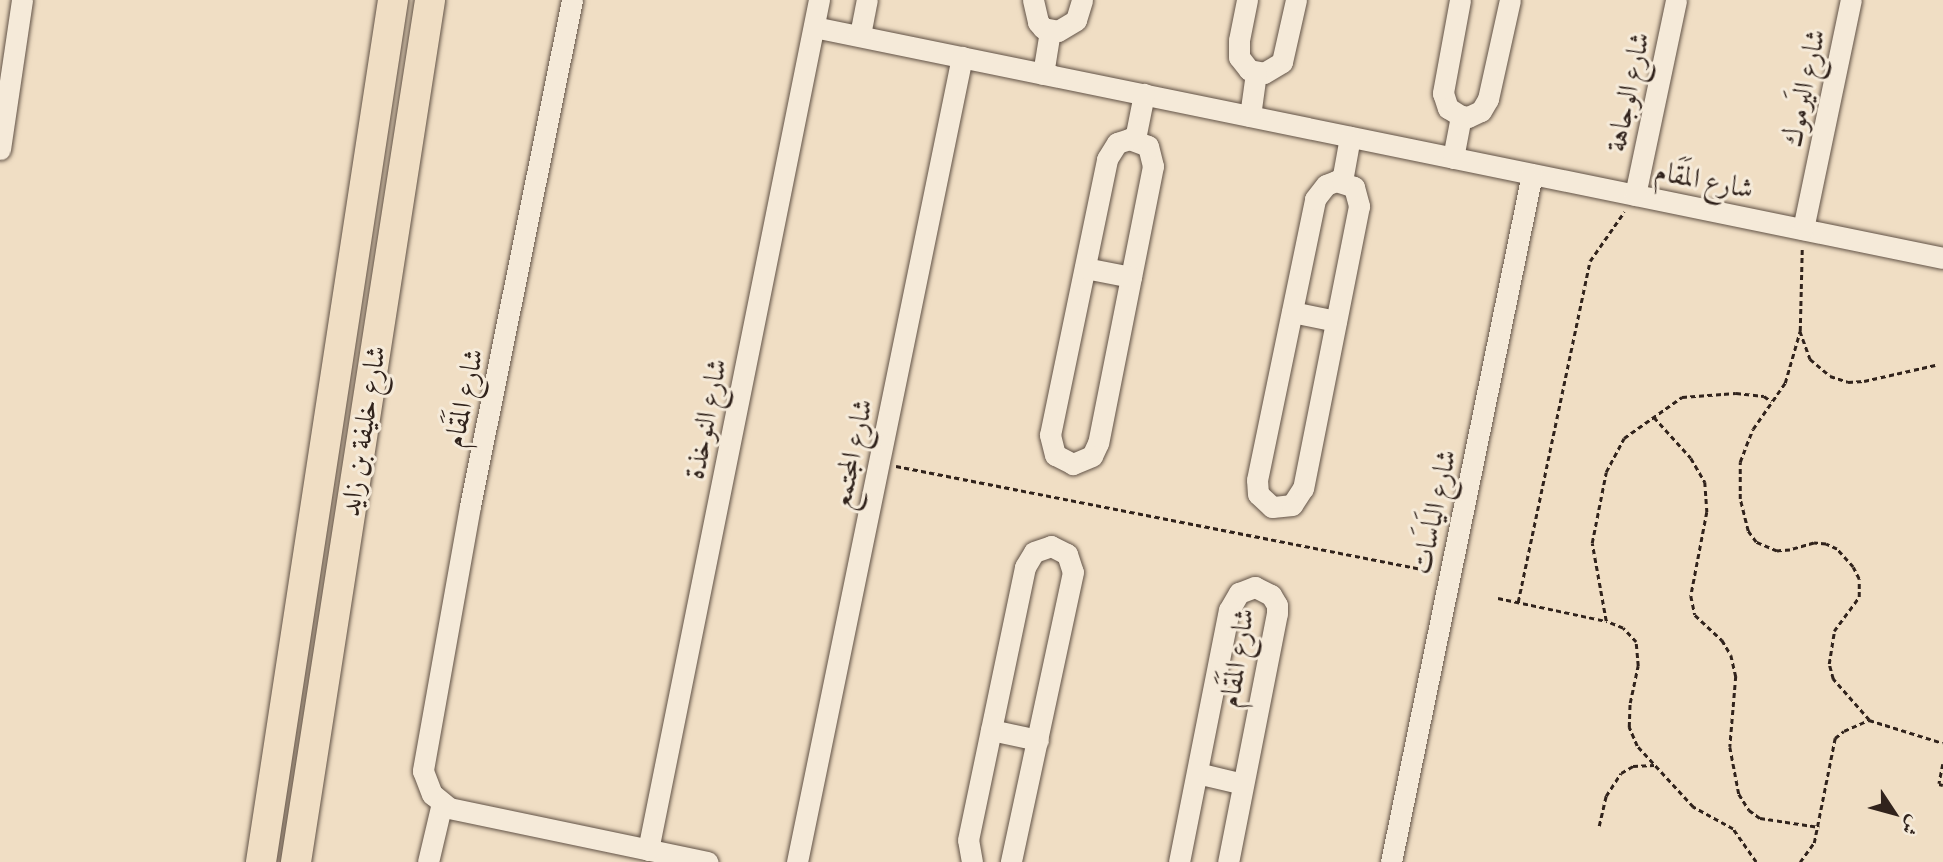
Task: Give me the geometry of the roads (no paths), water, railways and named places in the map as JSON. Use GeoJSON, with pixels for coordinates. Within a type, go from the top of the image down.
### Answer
{"type":"FeatureCollection","features":[{"type":"Feature","properties":{"kind":"highway","name":"شارع خليفة بن زايد"},"geometry":{"type":"LineString","coordinates":[[261,862],[393,0]]}},
{"type":"Feature","properties":{"kind":"highway","name":"شارع خليفة بن زايد"},"geometry":{"type":"LineString","coordinates":[[296,862],[430,0]]}},
{"type":"Feature","properties":{"kind":"street"},"geometry":{"type":"LineString","coordinates":[[0,149],[22,0]]}},
{"type":"Feature","properties":{"kind":"street","name":"شارع المَقَام"},"geometry":{"type":"LineString","coordinates":[[442,803],[426,783],[424,759],[470,506],[572,0]]}},
{"type":"Feature","properties":{"kind":"street","name":"شارع النوخذة"},"geometry":{"type":"LineString","coordinates":[[648,850],[820,0]]}},
{"type":"Feature","properties":{"kind":"street"},"geometry":{"type":"LineString","coordinates":[[860,35],[867,0]]}},
{"type":"Feature","properties":{"kind":"street"},"geometry":{"type":"LineString","coordinates":[[1033,0],[1038,22],[1051,31],[1071,26],[1082,0]]}},
{"type":"Feature","properties":{"kind":"street"},"geometry":{"type":"LineString","coordinates":[[1247,0],[1238,49],[1243,64],[1256,73],[1271,72],[1282,62],[1296,0]]}},
{"type":"Feature","properties":{"kind":"street"},"geometry":{"type":"LineString","coordinates":[[1460,0],[1443,85],[1448,108],[1461,116],[1475,115],[1486,106],[1510,0]]}},
{"type":"Feature","properties":{"kind":"street","name":"شارع الوجاهة"},"geometry":{"type":"LineString","coordinates":[[1635,195],[1676,0]]}},
{"type":"Feature","properties":{"kind":"street","name":"شارع اليَرموك"},"geometry":{"type":"LineString","coordinates":[[1803,229],[1851,0]]}},
{"type":"Feature","properties":{"kind":"street","name":"شارع المَقَام"},"geometry":{"type":"LineString","coordinates":[[814,27],[1943,258]]}},
{"type":"Feature","properties":{"kind":"street"},"geometry":{"type":"LineString","coordinates":[[1043,74],[1051,31]]}},
{"type":"Feature","properties":{"kind":"street","name":"شارع المجتمع"},"geometry":{"type":"LineString","coordinates":[[797,862],[962,57]]}},
{"type":"Feature","properties":{"kind":"street"},"geometry":{"type":"LineString","coordinates":[[1250,116],[1256,73]]}},
{"type":"Feature","properties":{"kind":"street"},"geometry":{"type":"LineString","coordinates":[[1135,139],[1144,94]]}},
{"type":"Feature","properties":{"kind":"street"},"geometry":{"type":"LineString","coordinates":[[1453,158],[1461,116]]}},
{"type":"Feature","properties":{"kind":"street"},"geometry":{"type":"LineString","coordinates":[[1342,181],[1350,137]]}},
{"type":"Feature","properties":{"kind":"street"},"geometry":{"type":"LineString","coordinates":[[1135,139],[1147,146],[1153,159],[1131,277],[1098,443],[1092,456],[1073,464],[1055,454],[1050,435],[1107,159],[1117,143],[1135,139]]}},
{"type":"Feature","properties":{"kind":"street","name":"شارع اليَاسَات"},"geometry":{"type":"LineString","coordinates":[[1391,862],[1532,174]]}},
{"type":"Feature","properties":{"kind":"street"},"geometry":{"type":"LineString","coordinates":[[1342,181],[1354,187],[1359,200],[1301,495],[1292,505],[1272,507],[1258,494],[1257,480],[1315,199],[1325,185],[1342,181]]}},
{"type":"Feature","properties":{"kind":"street"},"geometry":{"type":"LineString","coordinates":[[1085,268],[1131,277]]}},
{"type":"Feature","properties":{"kind":"street"},"geometry":{"type":"LineString","coordinates":[[1292,312],[1336,320]]}},
{"type":"Feature","properties":{"kind":"street"},"geometry":{"type":"LineString","coordinates":[[972,862],[968,840],[1026,561],[1039,548],[1057,547],[1070,559],[1073,572],[1011,862]]}},
{"type":"Feature","properties":{"kind":"street","name":"شارع المَقَام"},"geometry":{"type":"LineString","coordinates":[[1179,862],[1232,603],[1244,589],[1262,589],[1275,600],[1277,614],[1228,862]]}},
{"type":"Feature","properties":{"kind":"street"},"geometry":{"type":"LineString","coordinates":[[991,730],[1038,740]]}},
{"type":"Feature","properties":{"kind":"street"},"geometry":{"type":"LineString","coordinates":[[1197,773],[1243,784]]}},
{"type":"Feature","properties":{"kind":"street"},"geometry":{"type":"LineString","coordinates":[[428,862],[442,803],[458,810],[697,861]]}}]}
